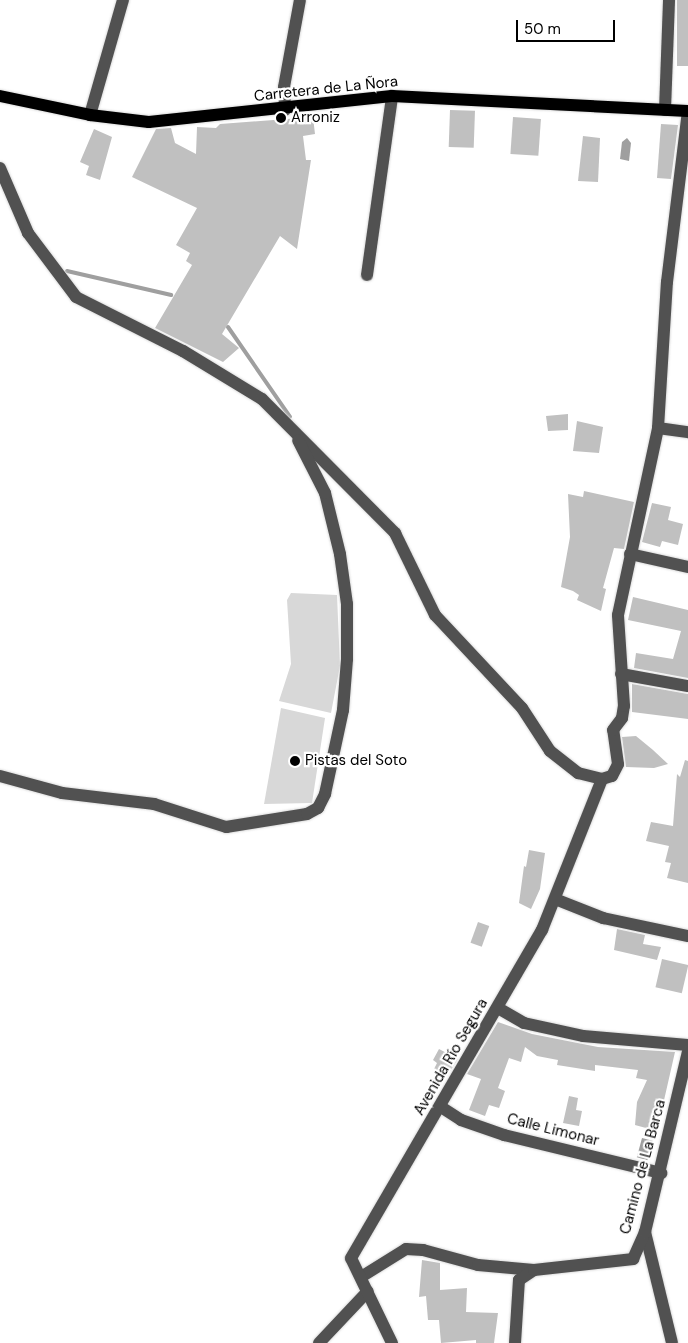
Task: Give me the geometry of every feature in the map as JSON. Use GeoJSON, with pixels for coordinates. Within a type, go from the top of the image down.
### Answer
{"type":"FeatureCollection","features":[{"type":"Feature","properties":{"kind":"main road","name":"Carretera de La Ñora"},"geometry":{"type":"LineString","coordinates":[[0,96],[90,115],[149,122],[286,110],[392,96],[688,111]]}},
{"type":"Feature","properties":{"kind":"street"},"geometry":{"type":"LineString","coordinates":[[90,115],[123,0]]}},
{"type":"Feature","properties":{"kind":"street"},"geometry":{"type":"LineString","coordinates":[[286,110],[284,87],[300,0]]}},
{"type":"Feature","properties":{"kind":"street"},"geometry":{"type":"LineString","coordinates":[[665,110],[669,0]]}},
{"type":"Feature","properties":{"kind":"street"},"geometry":{"type":"LineString","coordinates":[[367,275],[392,96]]}},
{"type":"Feature","properties":{"kind":"street"},"geometry":{"type":"LineString","coordinates":[[688,111],[667,282],[658,428],[618,615],[621,674],[688,686]]}},
{"type":"Feature","properties":{"kind":"street"},"geometry":{"type":"LineString","coordinates":[[0,168],[28,234],[76,296],[183,351],[262,399],[395,533],[435,615],[522,708],[550,750],[578,773],[602,779]]}},
{"type":"Feature","properties":{"kind":"street"},"geometry":{"type":"LineString","coordinates":[[658,428],[688,432]]}},
{"type":"Feature","properties":{"kind":"street"},"geometry":{"type":"LineString","coordinates":[[0,776],[62,793],[154,804],[226,827],[307,814],[318,808],[325,794],[343,710],[347,659],[347,604],[340,554],[325,493],[294,431]]}},
{"type":"Feature","properties":{"kind":"street"},"geometry":{"type":"LineString","coordinates":[[630,554],[688,566]]}},
{"type":"Feature","properties":{"kind":"street","name":"Avenida Río Segura"},"geometry":{"type":"LineString","coordinates":[[392,1343],[351,1258],[441,1107],[542,930],[602,779],[616,772],[612,736],[623,712],[621,674]]}},
{"type":"Feature","properties":{"kind":"street"},"geometry":{"type":"LineString","coordinates":[[555,899],[603,918],[688,936]]}},
{"type":"Feature","properties":{"kind":"street"},"geometry":{"type":"LineString","coordinates":[[498,1008],[524,1023],[583,1036],[688,1045]]}},
{"type":"Feature","properties":{"kind":"street","name":"Camino de La Barca"},"geometry":{"type":"LineString","coordinates":[[534,1270],[633,1259],[645,1232],[688,1052]]}},
{"type":"Feature","properties":{"kind":"street","name":"Calle Limonar"},"geometry":{"type":"LineString","coordinates":[[441,1107],[461,1120],[504,1135],[660,1173]]}},
{"type":"Feature","properties":{"kind":"street"},"geometry":{"type":"LineString","coordinates":[[645,1232],[672,1343]]}},
{"type":"Feature","properties":{"kind":"street"},"geometry":{"type":"LineString","coordinates":[[362,1278],[406,1249],[423,1250],[478,1265],[534,1270]]}},
{"type":"Feature","properties":{"kind":"street"},"geometry":{"type":"LineString","coordinates":[[515,1343],[519,1280],[534,1270]]}},
{"type":"Feature","properties":{"kind":"street"},"geometry":{"type":"LineString","coordinates":[[319,1343],[368,1291]]}},
{"type":"Feature","properties":{"kind":"shaded area"},"geometry":{"type":"Polygon","coordinates":[[[627,138],[631,143],[629,161],[620,159],[622,142],[627,138]]]}},
{"type":"Feature","properties":{"kind":"shaded area"},"geometry":{"type":"Polygon","coordinates":[[[291,593],[337,595],[340,666],[331,713],[279,701],[291,664],[287,600],[291,593]]]}},
{"type":"Feature","properties":{"kind":"shaded area","name":"Pistas del Soto"},"geometry":{"type":"Polygon","coordinates":[[[281,708],[325,718],[312,803],[264,804],[281,708]]]}},
{"type":"Feature","properties":{"kind":"shaded area"},"geometry":{"type":"Polygon","coordinates":[[[642,1138],[653,1141],[647,1160],[637,1157],[642,1138]]]}},
{"type":"Feature","properties":{"kind":"building"},"geometry":{"type":"Polygon","coordinates":[[[677,0],[688,0],[688,66],[677,66],[677,0]]]}},
{"type":"Feature","properties":{"kind":"building"},"geometry":{"type":"Polygon","coordinates":[[[450,110],[475,111],[474,148],[449,147],[450,110]]]}},
{"type":"Feature","properties":{"kind":"building"},"geometry":{"type":"Polygon","coordinates":[[[313,117],[315,134],[303,136],[306,160],[311,160],[297,249],[280,236],[222,334],[239,348],[223,362],[155,328],[192,265],[186,261],[190,253],[176,245],[197,208],[132,177],[156,129],[171,128],[175,143],[196,154],[197,127],[216,128],[220,124],[313,117]]]}},
{"type":"Feature","properties":{"kind":"building"},"geometry":{"type":"Polygon","coordinates":[[[513,117],[541,119],[538,156],[510,154],[513,117]]]}},
{"type":"Feature","properties":{"kind":"building"},"geometry":{"type":"Polygon","coordinates":[[[661,124],[678,125],[671,179],[657,178],[661,124]]]}},
{"type":"Feature","properties":{"kind":"building"},"geometry":{"type":"Polygon","coordinates":[[[94,129],[112,137],[100,180],[86,175],[89,166],[80,162],[94,129]]]}},
{"type":"Feature","properties":{"kind":"building"},"geometry":{"type":"Polygon","coordinates":[[[583,136],[600,138],[598,182],[578,181],[583,136]]]}},
{"type":"Feature","properties":{"kind":"building"},"geometry":{"type":"Polygon","coordinates":[[[568,414],[568,430],[548,431],[546,416],[568,414]]]}},
{"type":"Feature","properties":{"kind":"building"},"geometry":{"type":"Polygon","coordinates":[[[577,421],[603,427],[599,453],[573,451],[577,421]]]}},
{"type":"Feature","properties":{"kind":"building"},"geometry":{"type":"Polygon","coordinates":[[[584,491],[634,502],[624,549],[614,548],[603,588],[606,589],[601,611],[577,600],[579,595],[561,587],[570,537],[568,494],[583,497],[584,491]]]}},
{"type":"Feature","properties":{"kind":"building"},"geometry":{"type":"Polygon","coordinates":[[[652,503],[671,507],[668,520],[683,524],[678,545],[662,541],[660,547],[642,542],[652,503]]]}},
{"type":"Feature","properties":{"kind":"building"},"geometry":{"type":"Polygon","coordinates":[[[633,597],[688,610],[688,678],[634,668],[636,653],[673,659],[681,631],[628,620],[633,597]]]}},
{"type":"Feature","properties":{"kind":"building"},"geometry":{"type":"Polygon","coordinates":[[[632,684],[688,694],[688,719],[632,712],[632,684]]]}},
{"type":"Feature","properties":{"kind":"building"},"geometry":{"type":"Polygon","coordinates":[[[636,736],[668,764],[654,768],[626,767],[622,737],[636,736]]]}},
{"type":"Feature","properties":{"kind":"building"},"geometry":{"type":"Polygon","coordinates":[[[685,760],[688,761],[688,883],[667,878],[671,863],[665,862],[669,846],[646,841],[651,822],[673,826],[677,774],[680,777],[685,760]]]}},
{"type":"Feature","properties":{"kind":"building"},"geometry":{"type":"Polygon","coordinates":[[[529,850],[545,853],[540,889],[531,909],[519,903],[524,866],[526,867],[529,850]]]}},
{"type":"Feature","properties":{"kind":"building"},"geometry":{"type":"Polygon","coordinates":[[[478,922],[489,926],[482,947],[470,943],[478,922]]]}},
{"type":"Feature","properties":{"kind":"building"},"geometry":{"type":"Polygon","coordinates":[[[617,929],[645,935],[643,944],[661,947],[657,960],[614,950],[617,929]]]}},
{"type":"Feature","properties":{"kind":"building"},"geometry":{"type":"Polygon","coordinates":[[[662,959],[688,965],[682,993],[655,987],[662,959]]]}},
{"type":"Feature","properties":{"kind":"building"},"geometry":{"type":"Polygon","coordinates":[[[498,1022],[532,1034],[598,1047],[675,1052],[657,1131],[635,1125],[637,1102],[647,1080],[636,1078],[638,1070],[595,1065],[595,1071],[557,1065],[558,1060],[537,1056],[525,1047],[521,1062],[509,1058],[498,1088],[505,1091],[499,1108],[489,1105],[485,1116],[469,1110],[481,1079],[467,1074],[498,1022]]]}},
{"type":"Feature","properties":{"kind":"building"},"geometry":{"type":"Polygon","coordinates":[[[439,1049],[458,1059],[447,1076],[434,1069],[437,1063],[433,1060],[439,1049]]]}},
{"type":"Feature","properties":{"kind":"building"},"geometry":{"type":"Polygon","coordinates":[[[569,1096],[578,1098],[576,1110],[582,1111],[579,1126],[563,1123],[569,1096]]]}},
{"type":"Feature","properties":{"kind":"building"},"geometry":{"type":"Polygon","coordinates":[[[422,1260],[440,1263],[440,1290],[467,1288],[466,1312],[498,1313],[494,1343],[476,1343],[476,1340],[441,1343],[439,1320],[428,1320],[426,1296],[419,1297],[422,1260]]]}},
{"type":"Feature","properties":{"kind":"waterway"},"geometry":{"type":"LineString","coordinates":[[67,271],[171,295]]}},
{"type":"Feature","properties":{"kind":"waterway"},"geometry":{"type":"LineString","coordinates":[[228,327],[290,417]]}},
{"type":"Feature","properties":{"kind":"place","name":"Arroniz"},"geometry":{"type":"Point","coordinates":[281,118]}},
{"type":"Feature","properties":{"kind":"place","name":"Pistas del Soto"},"geometry":{"type":"Point","coordinates":[295,761]}}]}
